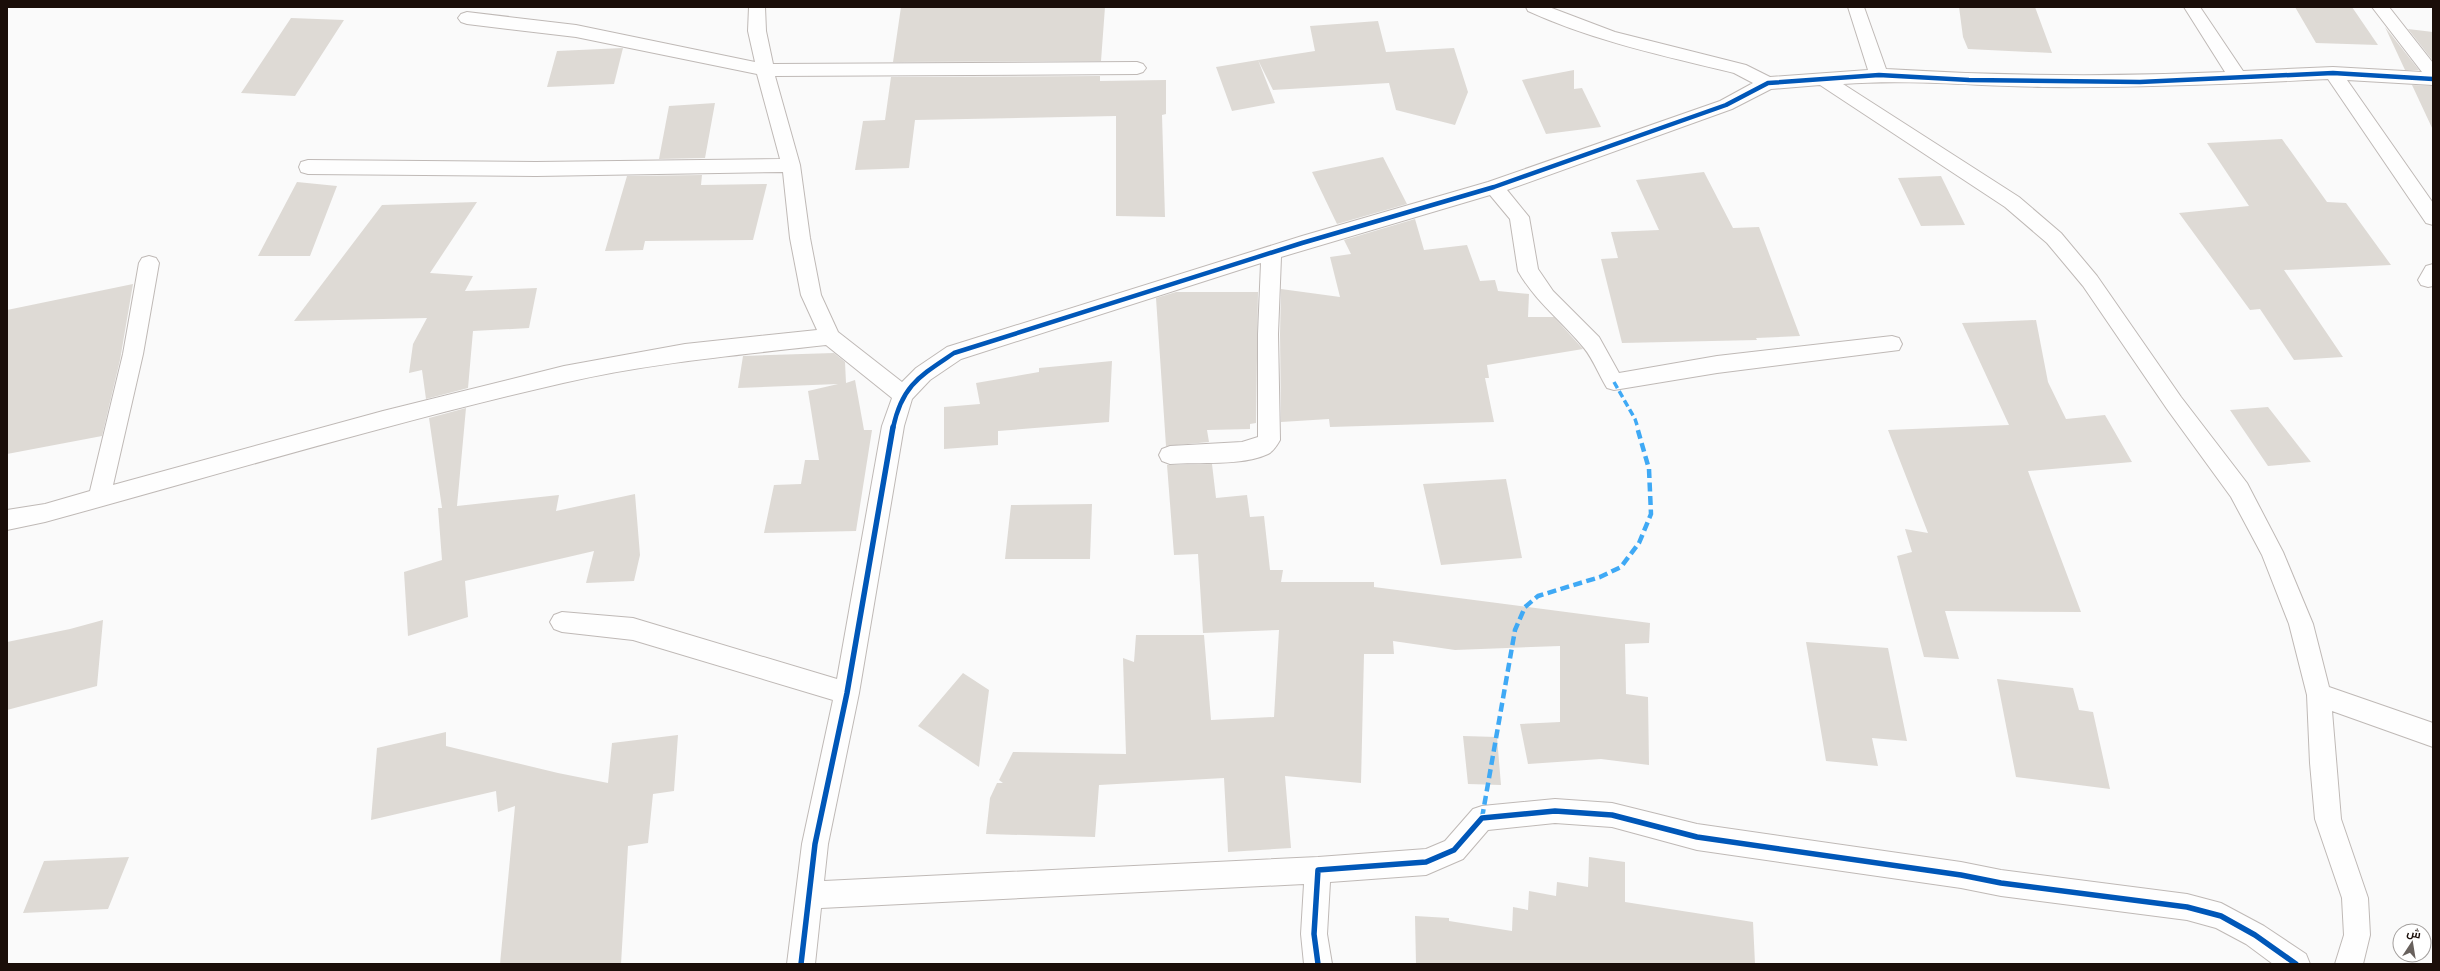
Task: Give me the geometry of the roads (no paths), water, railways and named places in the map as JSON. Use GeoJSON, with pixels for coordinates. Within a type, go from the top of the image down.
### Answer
{"type":"FeatureCollection","features":[{"type":"Feature","properties":{"kind":"street"},"geometry":{"type":"LineString","coordinates":[[758,7],[758,31],[765,70],[791,165],[800,238],[811,295],[830,337],[903,395]]}},
{"type":"Feature","properties":{"kind":"street"},"geometry":{"type":"LineString","coordinates":[[1534,7],[1567,22],[1611,37],[1740,69],[1768,83]]}},
{"type":"Feature","properties":{"kind":"street"},"geometry":{"type":"LineString","coordinates":[[1856,7],[1879,75]]}},
{"type":"Feature","properties":{"kind":"street"},"geometry":{"type":"LineString","coordinates":[[2192,7],[2238,78]]}},
{"type":"Feature","properties":{"kind":"street"},"geometry":{"type":"LineString","coordinates":[[2380,7],[2433,75]]}},
{"type":"Feature","properties":{"kind":"street"},"geometry":{"type":"LineString","coordinates":[[467,18],[576,31],[765,70],[1137,68]]}},
{"type":"Feature","properties":{"kind":"street"},"geometry":{"type":"LineString","coordinates":[[2333,73],[2433,218]]}},
{"type":"Feature","properties":{"kind":"street"},"geometry":{"type":"LineString","coordinates":[[801,964],[818,829],[847,693],[893,426],[903,395],[922,374],[954,353],[1432,204],[1494,188],[1726,105],[1768,83],[1879,75],[1969,80],[2124,82],[2333,73],[2433,79]]}},
{"type":"Feature","properties":{"kind":"street"},"geometry":{"type":"LineString","coordinates":[[1822,78],[2012,202],[2054,238],[2090,281],[2174,403],[2239,490],[2272,552],[2301,624],[2319,695],[2322,763],[2328,819],[2355,898],[2357,935],[2349,964]]}},
{"type":"Feature","properties":{"kind":"street"},"geometry":{"type":"LineString","coordinates":[[308,166],[536,169],[791,165]]}},
{"type":"Feature","properties":{"kind":"street"},"geometry":{"type":"LineString","coordinates":[[1494,188],[1519,217],[1528,271],[1546,296],[1592,343],[1614,382],[1654,374],[1718,365],[1892,344]]}},
{"type":"Feature","properties":{"kind":"street"},"geometry":{"type":"LineString","coordinates":[[1170,455],[1242,451],[1262,447],[1269,440],[1268,334],[1271,254]]}},
{"type":"Feature","properties":{"kind":"street"},"geometry":{"type":"LineString","coordinates":[[99,498],[133,354],[149,263]]}},
{"type":"Feature","properties":{"kind":"street"},"geometry":{"type":"LineString","coordinates":[[7,520],[45,513],[564,374],[685,352],[830,337]]}},
{"type":"Feature","properties":{"kind":"street"},"geometry":{"type":"LineString","coordinates":[[562,622],[633,629],[847,693]]}},
{"type":"Feature","properties":{"kind":"street"},"geometry":{"type":"LineString","coordinates":[[2319,695],[2433,735]]}},
{"type":"Feature","properties":{"kind":"street"},"geometry":{"type":"LineString","coordinates":[[809,895],[1318,870],[1426,862],[1454,850],[1482,818],[1555,811],[1585,812],[1640,821],[1697,837],[1961,875],[2001,883],[2186,907],[2221,916],[2255,935],[2296,964]]}},
{"type":"Feature","properties":{"kind":"street"},"geometry":{"type":"LineString","coordinates":[[1318,870],[1314,934],[1318,964]]}}]}
